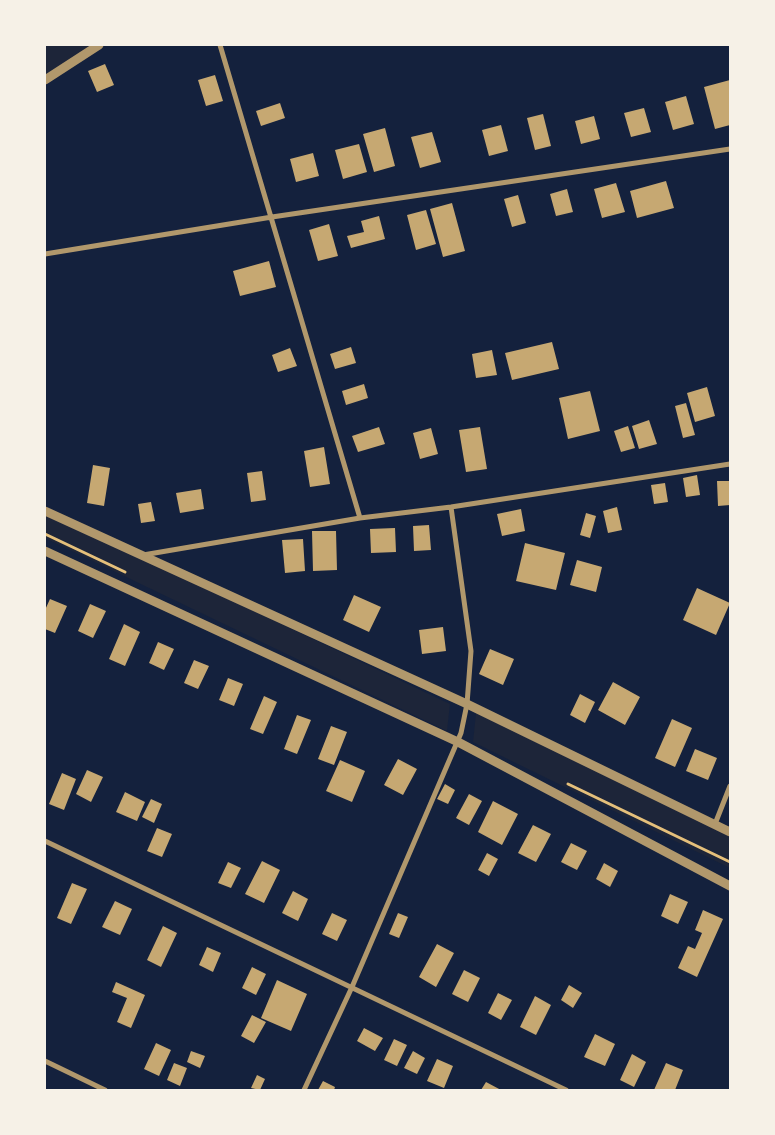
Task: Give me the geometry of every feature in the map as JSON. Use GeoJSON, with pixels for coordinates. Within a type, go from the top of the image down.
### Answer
{"type":"FeatureCollection","features":[{"type":"Feature","properties":{"kind":"street"},"geometry":{"type":"LineString","coordinates":[[45,80],[99,45]]}},
{"type":"Feature","properties":{"kind":"street"},"geometry":{"type":"LineString","coordinates":[[220,45],[360,518]]}},
{"type":"Feature","properties":{"kind":"street"},"geometry":{"type":"LineString","coordinates":[[45,254],[272,217],[730,150]]}},
{"type":"Feature","properties":{"kind":"street"},"geometry":{"type":"LineString","coordinates":[[142,555],[360,518],[730,464]]}},
{"type":"Feature","properties":{"kind":"street"},"geometry":{"type":"LineString","coordinates":[[304,1090],[352,988],[458,742],[467,704],[471,651],[451,506]]}},
{"type":"Feature","properties":{"kind":"street"},"geometry":{"type":"LineString","coordinates":[[45,511],[467,704],[730,832]]}},
{"type":"Feature","properties":{"kind":"street"},"geometry":{"type":"LineString","coordinates":[[45,551],[458,742],[730,886]]}},
{"type":"Feature","properties":{"kind":"street"},"geometry":{"type":"LineString","coordinates":[[715,824],[730,786]]}},
{"type":"Feature","properties":{"kind":"street"},"geometry":{"type":"LineString","coordinates":[[45,841],[566,1090]]}},
{"type":"Feature","properties":{"kind":"street"},"geometry":{"type":"LineString","coordinates":[[45,1061],[104,1090]]}},
{"type":"Feature","properties":{"kind":"shaded area"},"geometry":{"type":"Polygon","coordinates":[[[45,45],[99,45],[45,80],[45,45]]]}},
{"type":"Feature","properties":{"kind":"shaded area"},"geometry":{"type":"Polygon","coordinates":[[[45,512],[450,704],[447,731],[45,538],[45,512]]]}},
{"type":"Feature","properties":{"kind":"shaded area"},"geometry":{"type":"Polygon","coordinates":[[[476,713],[730,835],[730,868],[473,742],[476,713]]]}},
{"type":"Feature","properties":{"kind":"building"},"geometry":{"type":"Polygon","coordinates":[[[105,64],[114,85],[97,92],[88,71],[105,64]]]}},
{"type":"Feature","properties":{"kind":"building"},"geometry":{"type":"Polygon","coordinates":[[[215,75],[223,101],[206,106],[198,80],[215,75]]]}},
{"type":"Feature","properties":{"kind":"building"},"geometry":{"type":"Polygon","coordinates":[[[730,80],[730,125],[715,129],[704,87],[730,80]]]}},
{"type":"Feature","properties":{"kind":"building"},"geometry":{"type":"Polygon","coordinates":[[[686,96],[694,124],[673,130],[665,102],[686,96]]]}},
{"type":"Feature","properties":{"kind":"building"},"geometry":{"type":"Polygon","coordinates":[[[280,103],[285,118],[261,126],[256,111],[280,103]]]}},
{"type":"Feature","properties":{"kind":"building"},"geometry":{"type":"Polygon","coordinates":[[[644,108],[651,132],[631,137],[624,113],[644,108]]]}},
{"type":"Feature","properties":{"kind":"building"},"geometry":{"type":"Polygon","coordinates":[[[543,114],[551,146],[535,150],[527,118],[543,114]]]}},
{"type":"Feature","properties":{"kind":"building"},"geometry":{"type":"Polygon","coordinates":[[[594,116],[600,139],[581,144],[575,121],[594,116]]]}},
{"type":"Feature","properties":{"kind":"building"},"geometry":{"type":"Polygon","coordinates":[[[501,125],[508,151],[489,156],[482,130],[501,125]]]}},
{"type":"Feature","properties":{"kind":"building"},"geometry":{"type":"Polygon","coordinates":[[[385,128],[395,166],[374,172],[363,134],[385,128]]]}},
{"type":"Feature","properties":{"kind":"building"},"geometry":{"type":"Polygon","coordinates":[[[432,132],[441,162],[420,168],[411,137],[432,132]]]}},
{"type":"Feature","properties":{"kind":"building"},"geometry":{"type":"Polygon","coordinates":[[[359,144],[367,172],[343,179],[335,150],[359,144]]]}},
{"type":"Feature","properties":{"kind":"building"},"geometry":{"type":"Polygon","coordinates":[[[313,153],[319,176],[296,182],[290,159],[313,153]]]}},
{"type":"Feature","properties":{"kind":"building"},"geometry":{"type":"Polygon","coordinates":[[[666,181],[674,208],[637,218],[630,191],[666,181]]]}},
{"type":"Feature","properties":{"kind":"building"},"geometry":{"type":"Polygon","coordinates":[[[616,183],[625,212],[602,218],[594,189],[616,183]]]}},
{"type":"Feature","properties":{"kind":"building"},"geometry":{"type":"Polygon","coordinates":[[[567,189],[573,212],[556,216],[550,194],[567,189]]]}},
{"type":"Feature","properties":{"kind":"building"},"geometry":{"type":"Polygon","coordinates":[[[518,195],[526,223],[512,227],[504,199],[518,195]]]}},
{"type":"Feature","properties":{"kind":"building"},"geometry":{"type":"Polygon","coordinates":[[[452,203],[465,251],[443,257],[430,209],[452,203]]]}},
{"type":"Feature","properties":{"kind":"building"},"geometry":{"type":"Polygon","coordinates":[[[426,210],[436,244],[416,250],[407,215],[426,210]]]}},
{"type":"Feature","properties":{"kind":"building"},"geometry":{"type":"Polygon","coordinates":[[[379,216],[385,239],[351,248],[347,236],[364,232],[361,221],[379,216]]]}},
{"type":"Feature","properties":{"kind":"building"},"geometry":{"type":"Polygon","coordinates":[[[329,224],[338,256],[318,261],[309,230],[329,224]]]}},
{"type":"Feature","properties":{"kind":"building"},"geometry":{"type":"Polygon","coordinates":[[[269,261],[276,287],[240,296],[233,271],[269,261]]]}},
{"type":"Feature","properties":{"kind":"building"},"geometry":{"type":"Polygon","coordinates":[[[552,342],[559,369],[512,380],[505,353],[552,342]]]}},
{"type":"Feature","properties":{"kind":"building"},"geometry":{"type":"Polygon","coordinates":[[[351,347],[356,363],[335,369],[330,354],[351,347]]]}},
{"type":"Feature","properties":{"kind":"building"},"geometry":{"type":"Polygon","coordinates":[[[290,348],[297,366],[278,372],[272,355],[290,348]]]}},
{"type":"Feature","properties":{"kind":"building"},"geometry":{"type":"Polygon","coordinates":[[[492,350],[497,375],[476,378],[472,354],[492,350]]]}},
{"type":"Feature","properties":{"kind":"building"},"geometry":{"type":"Polygon","coordinates":[[[364,384],[368,398],[346,405],[342,391],[364,384]]]}},
{"type":"Feature","properties":{"kind":"building"},"geometry":{"type":"Polygon","coordinates":[[[707,387],[715,416],[695,422],[687,393],[707,387]]]}},
{"type":"Feature","properties":{"kind":"building"},"geometry":{"type":"Polygon","coordinates":[[[590,391],[600,431],[568,439],[559,398],[590,391]]]}},
{"type":"Feature","properties":{"kind":"building"},"geometry":{"type":"Polygon","coordinates":[[[686,403],[695,435],[683,438],[675,406],[686,403]]]}},
{"type":"Feature","properties":{"kind":"building"},"geometry":{"type":"Polygon","coordinates":[[[649,420],[657,444],[639,449],[632,426],[649,420]]]}},
{"type":"Feature","properties":{"kind":"building"},"geometry":{"type":"Polygon","coordinates":[[[628,426],[635,448],[621,452],[614,431],[628,426]]]}},
{"type":"Feature","properties":{"kind":"building"},"geometry":{"type":"Polygon","coordinates":[[[379,427],[385,444],[358,452],[352,436],[379,427]]]}},
{"type":"Feature","properties":{"kind":"building"},"geometry":{"type":"Polygon","coordinates":[[[480,427],[487,469],[466,472],[459,430],[480,427]]]}},
{"type":"Feature","properties":{"kind":"building"},"geometry":{"type":"Polygon","coordinates":[[[431,428],[438,454],[420,459],[413,433],[431,428]]]}},
{"type":"Feature","properties":{"kind":"building"},"geometry":{"type":"Polygon","coordinates":[[[324,447],[330,484],[310,487],[304,451],[324,447]]]}},
{"type":"Feature","properties":{"kind":"building"},"geometry":{"type":"Polygon","coordinates":[[[93,465],[110,468],[104,506],[87,503],[93,465]]]}},
{"type":"Feature","properties":{"kind":"building"},"geometry":{"type":"Polygon","coordinates":[[[262,471],[266,500],[251,502],[247,473],[262,471]]]}},
{"type":"Feature","properties":{"kind":"building"},"geometry":{"type":"Polygon","coordinates":[[[697,475],[700,495],[686,497],[683,478],[697,475]]]}},
{"type":"Feature","properties":{"kind":"building"},"geometry":{"type":"Polygon","coordinates":[[[717,481],[729,481],[730,505],[718,506],[717,481]]]}},
{"type":"Feature","properties":{"kind":"building"},"geometry":{"type":"Polygon","coordinates":[[[665,483],[668,502],[654,504],[651,485],[665,483]]]}},
{"type":"Feature","properties":{"kind":"building"},"geometry":{"type":"Polygon","coordinates":[[[201,489],[204,509],[180,513],[176,493],[201,489]]]}},
{"type":"Feature","properties":{"kind":"building"},"geometry":{"type":"Polygon","coordinates":[[[151,502],[155,521],[141,523],[138,504],[151,502]]]}},
{"type":"Feature","properties":{"kind":"building"},"geometry":{"type":"Polygon","coordinates":[[[617,507],[622,530],[608,533],[603,511],[617,507]]]}},
{"type":"Feature","properties":{"kind":"building"},"geometry":{"type":"Polygon","coordinates":[[[521,509],[525,531],[502,536],[497,514],[521,509]]]}},
{"type":"Feature","properties":{"kind":"building"},"geometry":{"type":"Polygon","coordinates":[[[586,513],[596,516],[590,538],[580,535],[586,513]]]}},
{"type":"Feature","properties":{"kind":"building"},"geometry":{"type":"Polygon","coordinates":[[[429,525],[431,550],[414,551],[413,526],[429,525]]]}},
{"type":"Feature","properties":{"kind":"building"},"geometry":{"type":"Polygon","coordinates":[[[395,528],[396,552],[371,553],[370,529],[395,528]]]}},
{"type":"Feature","properties":{"kind":"building"},"geometry":{"type":"Polygon","coordinates":[[[312,531],[336,531],[337,570],[313,571],[312,531]]]}},
{"type":"Feature","properties":{"kind":"building"},"geometry":{"type":"Polygon","coordinates":[[[303,539],[305,571],[285,573],[282,540],[303,539]]]}},
{"type":"Feature","properties":{"kind":"building"},"geometry":{"type":"Polygon","coordinates":[[[525,543],[565,553],[556,590],[516,581],[525,543]]]}},
{"type":"Feature","properties":{"kind":"building"},"geometry":{"type":"Polygon","coordinates":[[[577,560],[602,567],[596,592],[570,585],[577,560]]]}},
{"type":"Feature","properties":{"kind":"building"},"geometry":{"type":"Polygon","coordinates":[[[697,588],[730,603],[716,635],[683,620],[697,588]]]}},
{"type":"Feature","properties":{"kind":"building"},"geometry":{"type":"Polygon","coordinates":[[[354,595],[381,607],[369,632],[343,620],[354,595]]]}},
{"type":"Feature","properties":{"kind":"building"},"geometry":{"type":"Polygon","coordinates":[[[50,599],[67,606],[55,633],[45,629],[45,610],[50,599]]]}},
{"type":"Feature","properties":{"kind":"building"},"geometry":{"type":"Polygon","coordinates":[[[90,604],[106,611],[93,638],[78,631],[90,604]]]}},
{"type":"Feature","properties":{"kind":"building"},"geometry":{"type":"Polygon","coordinates":[[[124,624],[140,632],[125,666],[109,659],[124,624]]]}},
{"type":"Feature","properties":{"kind":"building"},"geometry":{"type":"Polygon","coordinates":[[[443,627],[446,651],[422,654],[419,630],[443,627]]]}},
{"type":"Feature","properties":{"kind":"building"},"geometry":{"type":"Polygon","coordinates":[[[158,642],[174,649],[164,670],[149,663],[158,642]]]}},
{"type":"Feature","properties":{"kind":"building"},"geometry":{"type":"Polygon","coordinates":[[[490,649],[514,659],[503,685],[479,674],[490,649]]]}},
{"type":"Feature","properties":{"kind":"building"},"geometry":{"type":"Polygon","coordinates":[[[194,660],[209,666],[198,689],[184,683],[194,660]]]}},
{"type":"Feature","properties":{"kind":"building"},"geometry":{"type":"Polygon","coordinates":[[[228,678],[243,684],[234,706],[219,700],[228,678]]]}},
{"type":"Feature","properties":{"kind":"building"},"geometry":{"type":"Polygon","coordinates":[[[613,682],[640,697],[625,725],[598,710],[613,682]]]}},
{"type":"Feature","properties":{"kind":"building"},"geometry":{"type":"Polygon","coordinates":[[[580,694],[595,702],[585,723],[570,715],[580,694]]]}},
{"type":"Feature","properties":{"kind":"building"},"geometry":{"type":"Polygon","coordinates":[[[264,696],[277,702],[263,734],[250,729],[264,696]]]}},
{"type":"Feature","properties":{"kind":"building"},"geometry":{"type":"Polygon","coordinates":[[[297,715],[311,720],[297,754],[284,749],[297,715]]]}},
{"type":"Feature","properties":{"kind":"building"},"geometry":{"type":"Polygon","coordinates":[[[672,719],[692,728],[675,767],[655,758],[672,719]]]}},
{"type":"Feature","properties":{"kind":"building"},"geometry":{"type":"Polygon","coordinates":[[[331,726],[347,732],[334,765],[318,759],[331,726]]]}},
{"type":"Feature","properties":{"kind":"building"},"geometry":{"type":"Polygon","coordinates":[[[695,749],[717,758],[708,780],[686,771],[695,749]]]}},
{"type":"Feature","properties":{"kind":"building"},"geometry":{"type":"Polygon","coordinates":[[[398,759],[417,769],[403,795],[384,785],[398,759]]]}},
{"type":"Feature","properties":{"kind":"building"},"geometry":{"type":"Polygon","coordinates":[[[340,760],[365,771],[352,802],[326,791],[340,760]]]}},
{"type":"Feature","properties":{"kind":"building"},"geometry":{"type":"Polygon","coordinates":[[[87,770],[103,777],[91,802],[76,794],[87,770]]]}},
{"type":"Feature","properties":{"kind":"building"},"geometry":{"type":"Polygon","coordinates":[[[62,773],[76,779],[64,810],[49,804],[62,773]]]}},
{"type":"Feature","properties":{"kind":"building"},"geometry":{"type":"Polygon","coordinates":[[[445,784],[455,790],[448,804],[437,799],[445,784]]]}},
{"type":"Feature","properties":{"kind":"building"},"geometry":{"type":"Polygon","coordinates":[[[125,792],[145,802],[137,821],[116,812],[125,792]]]}},
{"type":"Feature","properties":{"kind":"building"},"geometry":{"type":"Polygon","coordinates":[[[469,794],[482,801],[469,825],[456,818],[469,794]]]}},
{"type":"Feature","properties":{"kind":"building"},"geometry":{"type":"Polygon","coordinates":[[[151,799],[162,804],[154,823],[142,817],[151,799]]]}},
{"type":"Feature","properties":{"kind":"building"},"geometry":{"type":"Polygon","coordinates":[[[493,801],[518,814],[502,845],[478,832],[493,801]]]}},
{"type":"Feature","properties":{"kind":"building"},"geometry":{"type":"Polygon","coordinates":[[[533,825],[551,834],[536,862],[518,853],[533,825]]]}},
{"type":"Feature","properties":{"kind":"building"},"geometry":{"type":"Polygon","coordinates":[[[157,828],[172,834],[162,857],[147,851],[157,828]]]}},
{"type":"Feature","properties":{"kind":"building"},"geometry":{"type":"Polygon","coordinates":[[[571,843],[587,851],[577,870],[561,862],[571,843]]]}},
{"type":"Feature","properties":{"kind":"building"},"geometry":{"type":"Polygon","coordinates":[[[487,853],[498,859],[489,876],[478,870],[487,853]]]}},
{"type":"Feature","properties":{"kind":"building"},"geometry":{"type":"Polygon","coordinates":[[[262,861],[280,870],[264,903],[245,894],[262,861]]]}},
{"type":"Feature","properties":{"kind":"building"},"geometry":{"type":"Polygon","coordinates":[[[228,862],[241,868],[231,888],[218,883],[228,862]]]}},
{"type":"Feature","properties":{"kind":"building"},"geometry":{"type":"Polygon","coordinates":[[[604,863],[618,871],[610,887],[596,879],[604,863]]]}},
{"type":"Feature","properties":{"kind":"building"},"geometry":{"type":"Polygon","coordinates":[[[72,883],[87,889],[71,924],[57,918],[72,883]]]}},
{"type":"Feature","properties":{"kind":"building"},"geometry":{"type":"Polygon","coordinates":[[[293,891],[308,899],[298,921],[282,913],[293,891]]]}},
{"type":"Feature","properties":{"kind":"building"},"geometry":{"type":"Polygon","coordinates":[[[670,894],[688,902],[678,924],[661,916],[670,894]]]}},
{"type":"Feature","properties":{"kind":"building"},"geometry":{"type":"Polygon","coordinates":[[[115,901],[132,909],[120,935],[102,927],[115,901]]]}},
{"type":"Feature","properties":{"kind":"building"},"geometry":{"type":"Polygon","coordinates":[[[703,910],[723,919],[697,977],[678,968],[688,946],[695,949],[702,933],[695,930],[703,910]]]}},
{"type":"Feature","properties":{"kind":"building"},"geometry":{"type":"Polygon","coordinates":[[[332,913],[347,920],[337,941],[322,934],[332,913]]]}},
{"type":"Feature","properties":{"kind":"building"},"geometry":{"type":"Polygon","coordinates":[[[398,913],[408,917],[399,938],[389,934],[398,913]]]}},
{"type":"Feature","properties":{"kind":"building"},"geometry":{"type":"Polygon","coordinates":[[[163,926],[177,933],[161,967],[147,960],[163,926]]]}},
{"type":"Feature","properties":{"kind":"building"},"geometry":{"type":"Polygon","coordinates":[[[437,944],[454,953],[436,987],[419,977],[437,944]]]}},
{"type":"Feature","properties":{"kind":"building"},"geometry":{"type":"Polygon","coordinates":[[[207,947],[221,953],[213,972],[199,965],[207,947]]]}},
{"type":"Feature","properties":{"kind":"building"},"geometry":{"type":"Polygon","coordinates":[[[252,967],[266,974],[256,995],[242,988],[252,967]]]}},
{"type":"Feature","properties":{"kind":"building"},"geometry":{"type":"Polygon","coordinates":[[[464,970],[480,978],[468,1002],[452,994],[464,970]]]}},
{"type":"Feature","properties":{"kind":"building"},"geometry":{"type":"Polygon","coordinates":[[[277,980],[307,994],[291,1031],[261,1018],[277,980]]]}},
{"type":"Feature","properties":{"kind":"building"},"geometry":{"type":"Polygon","coordinates":[[[116,982],[145,995],[131,1028],[117,1022],[127,998],[112,992],[116,982]]]}},
{"type":"Feature","properties":{"kind":"building"},"geometry":{"type":"Polygon","coordinates":[[[569,985],[582,993],[573,1008],[561,1000],[569,985]]]}},
{"type":"Feature","properties":{"kind":"building"},"geometry":{"type":"Polygon","coordinates":[[[498,993],[512,1000],[501,1020],[488,1013],[498,993]]]}},
{"type":"Feature","properties":{"kind":"building"},"geometry":{"type":"Polygon","coordinates":[[[535,996],[551,1005],[536,1035],[520,1027],[535,996]]]}},
{"type":"Feature","properties":{"kind":"building"},"geometry":{"type":"Polygon","coordinates":[[[252,1015],[266,1022],[254,1043],[241,1036],[252,1015]]]}},
{"type":"Feature","properties":{"kind":"building"},"geometry":{"type":"Polygon","coordinates":[[[364,1028],[383,1038],[375,1051],[357,1041],[364,1028]]]}},
{"type":"Feature","properties":{"kind":"building"},"geometry":{"type":"Polygon","coordinates":[[[595,1034],[615,1044],[605,1066],[584,1057],[595,1034]]]}},
{"type":"Feature","properties":{"kind":"building"},"geometry":{"type":"Polygon","coordinates":[[[394,1039],[407,1045],[397,1066],[384,1060],[394,1039]]]}},
{"type":"Feature","properties":{"kind":"building"},"geometry":{"type":"Polygon","coordinates":[[[156,1043],[171,1050],[159,1076],[144,1069],[156,1043]]]}},
{"type":"Feature","properties":{"kind":"building"},"geometry":{"type":"Polygon","coordinates":[[[191,1051],[205,1056],[200,1068],[187,1062],[191,1051]]]}},
{"type":"Feature","properties":{"kind":"building"},"geometry":{"type":"Polygon","coordinates":[[[413,1051],[425,1058],[417,1074],[404,1068],[413,1051]]]}},
{"type":"Feature","properties":{"kind":"building"},"geometry":{"type":"Polygon","coordinates":[[[632,1054],[646,1062],[634,1087],[620,1080],[632,1054]]]}},
{"type":"Feature","properties":{"kind":"building"},"geometry":{"type":"Polygon","coordinates":[[[437,1059],[453,1066],[444,1088],[427,1081],[437,1059]]]}},
{"type":"Feature","properties":{"kind":"building"},"geometry":{"type":"Polygon","coordinates":[[[174,1063],[187,1068],[180,1086],[167,1080],[174,1063]]]}},
{"type":"Feature","properties":{"kind":"building"},"geometry":{"type":"Polygon","coordinates":[[[666,1063],[683,1070],[675,1090],[654,1090],[666,1063]]]}},
{"type":"Feature","properties":{"kind":"building"},"geometry":{"type":"Polygon","coordinates":[[[257,1075],[265,1079],[260,1090],[251,1088],[257,1075]]]}},
{"type":"Feature","properties":{"kind":"building"},"geometry":{"type":"Polygon","coordinates":[[[323,1081],[335,1087],[334,1090],[318,1090],[323,1081]]]}},
{"type":"Feature","properties":{"kind":"building"},"geometry":{"type":"Polygon","coordinates":[[[486,1082],[501,1090],[481,1090],[486,1082]]]}}]}
